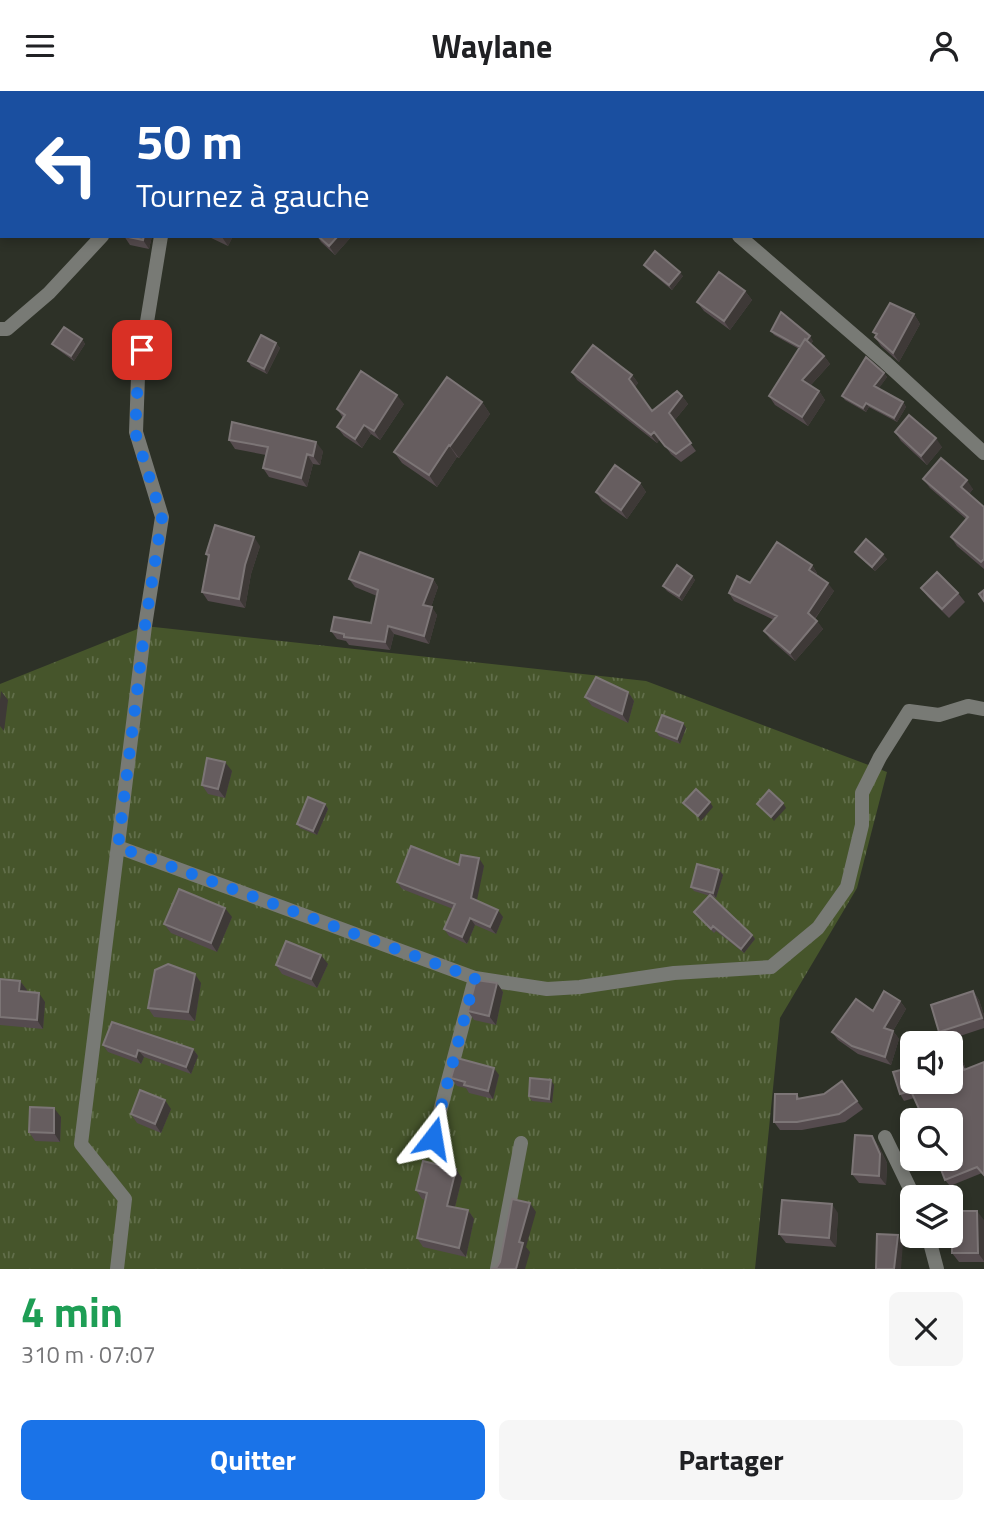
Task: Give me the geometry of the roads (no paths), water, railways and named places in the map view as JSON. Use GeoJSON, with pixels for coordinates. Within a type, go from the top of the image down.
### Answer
{"type":"FeatureCollection","features":[{"type":"Feature","properties":{"kind":"street"},"geometry":{"type":"LineString","coordinates":[[0,328],[7,329],[49,293],[100,238]]}},
{"type":"Feature","properties":{"kind":"street"},"geometry":{"type":"LineString","coordinates":[[117,1269],[125,1199],[81,1144],[106,924],[162,517],[135,432],[138,377],[160,238]]}},
{"type":"Feature","properties":{"kind":"street"},"geometry":{"type":"LineString","coordinates":[[741,238],[885,362],[984,453]]}},
{"type":"Feature","properties":{"kind":"street"},"geometry":{"type":"LineString","coordinates":[[118,847],[475,978],[547,989],[580,987],[674,973],[771,967],[818,928],[847,887],[862,825],[862,793],[880,757],[909,711],[939,715],[968,706],[984,709]]}},
{"type":"Feature","properties":{"kind":"street"},"geometry":{"type":"LineString","coordinates":[[433,1138],[475,978]]}},
{"type":"Feature","properties":{"kind":"street"},"geometry":{"type":"LineString","coordinates":[[885,1137],[908,1185]]}},
{"type":"Feature","properties":{"kind":"street"},"geometry":{"type":"LineString","coordinates":[[497,1269],[520,1143]]}},
{"type":"Feature","properties":{"kind":"street"},"geometry":{"type":"LineString","coordinates":[[931,1248],[937,1269]]}}]}
